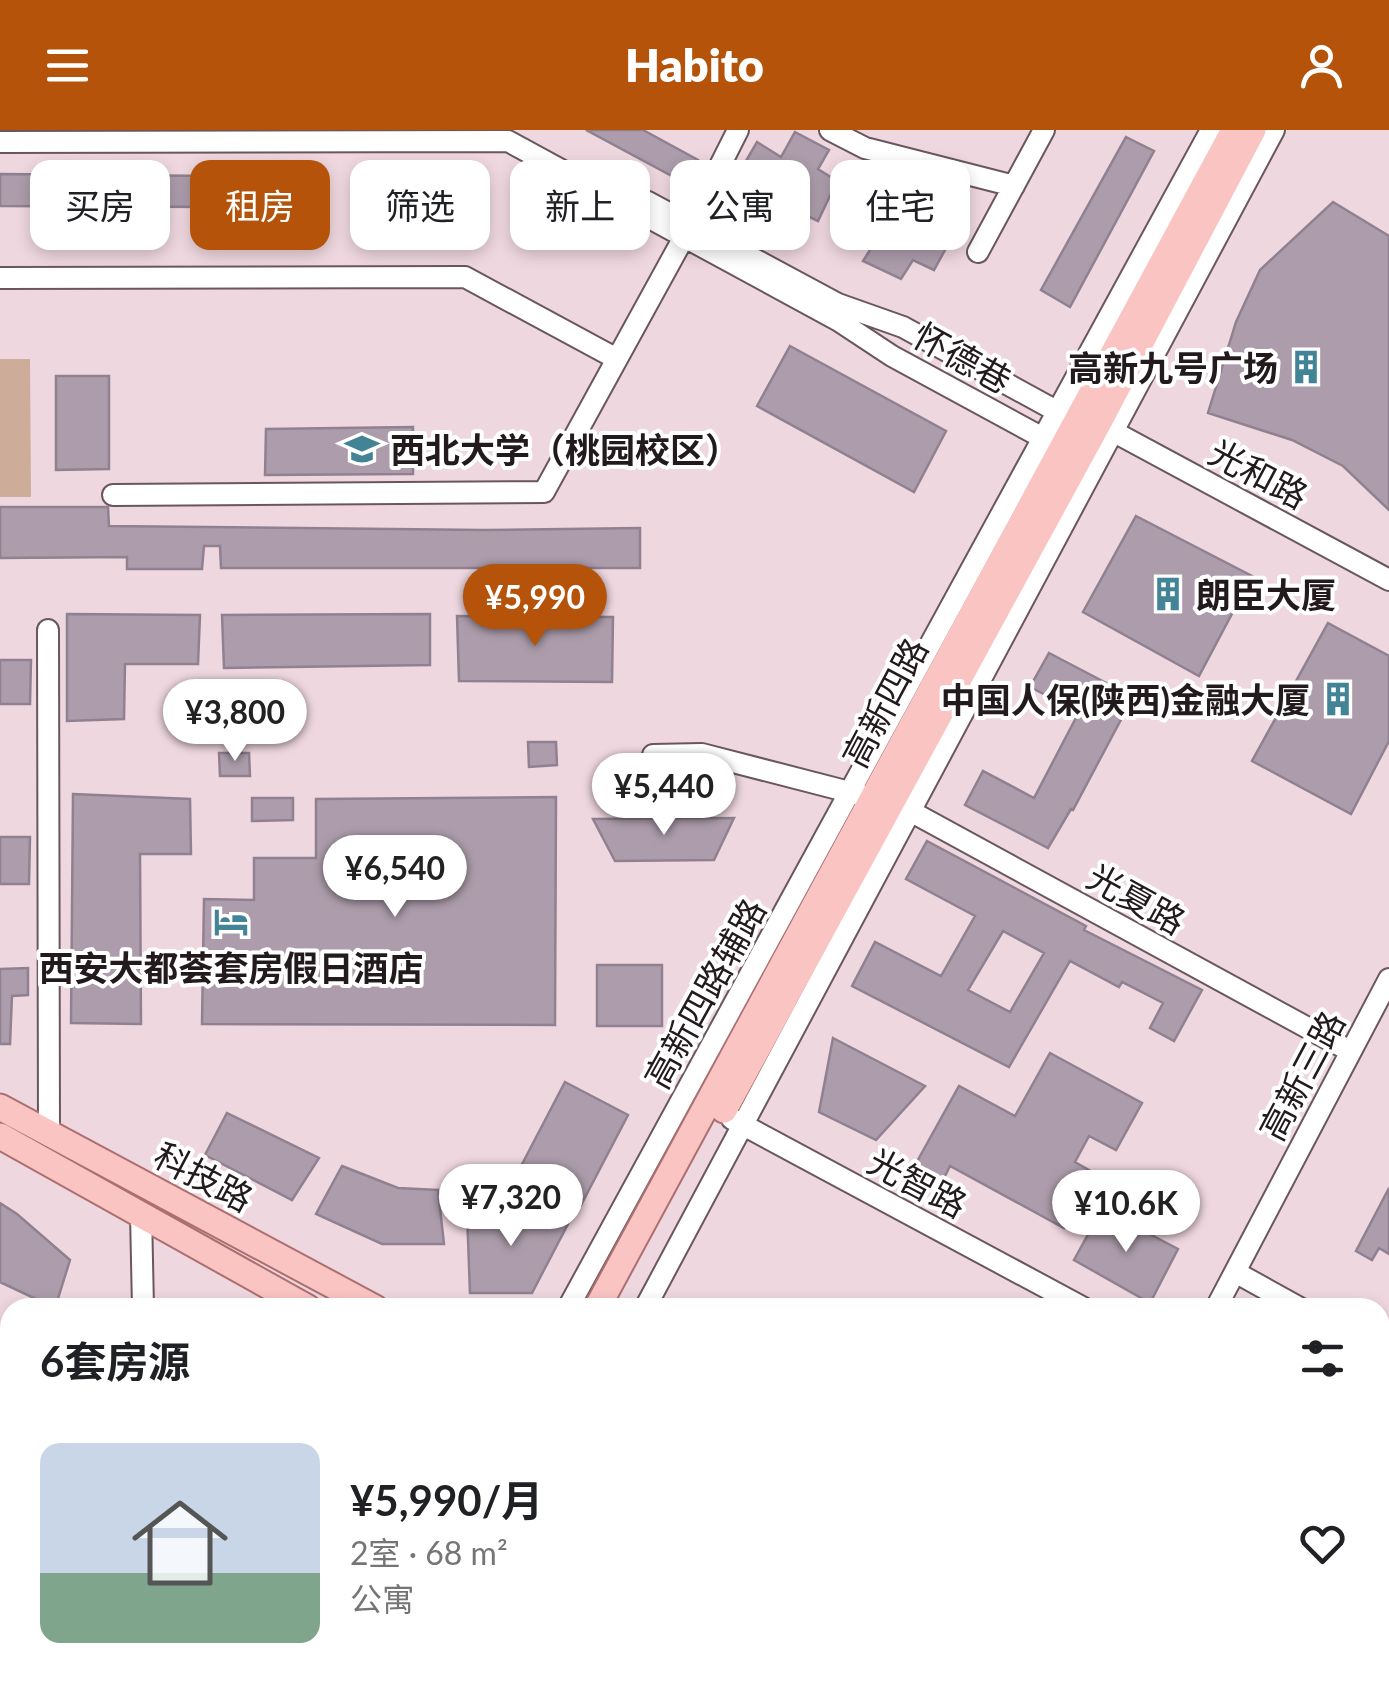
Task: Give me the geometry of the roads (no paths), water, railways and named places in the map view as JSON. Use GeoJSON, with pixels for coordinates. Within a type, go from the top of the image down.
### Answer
{"type":"FeatureCollection","features":[{"type":"Feature","properties":{"kind":"main road","name":"高新四路"},"geometry":{"type":"LineString","coordinates":[[604,1298],[1086,422],[1232,132]]}},
{"type":"Feature","properties":{"kind":"main road","name":"高新四路"},"geometry":{"type":"LineString","coordinates":[[622,1298],[732,1118],[1052,443],[1086,422]]}},
{"type":"Feature","properties":{"kind":"main road","name":"科技路"},"geometry":{"type":"LineString","coordinates":[[0,1107],[355,1298]]}},
{"type":"Feature","properties":{"kind":"main road","name":"科技路"},"geometry":{"type":"LineString","coordinates":[[0,1136],[291,1298]]}},
{"type":"Feature","properties":{"kind":"street","name":"怀德巷"},"geometry":{"type":"LineString","coordinates":[[333,130],[511,134],[670,221]]}},
{"type":"Feature","properties":{"kind":"street"},"geometry":{"type":"LineString","coordinates":[[722,160],[738,130]]}},
{"type":"Feature","properties":{"kind":"street"},"geometry":{"type":"LineString","coordinates":[[830,130],[865,148],[1014,186]]}},
{"type":"Feature","properties":{"kind":"street"},"geometry":{"type":"LineString","coordinates":[[978,252],[1044,130]]}},
{"type":"Feature","properties":{"kind":"street"},"geometry":{"type":"LineString","coordinates":[[1086,422],[1274,130]]}},
{"type":"Feature","properties":{"kind":"street"},"geometry":{"type":"LineString","coordinates":[[1086,422],[1232,132]]}},
{"type":"Feature","properties":{"kind":"street","name":"怀德巷"},"geometry":{"type":"LineString","coordinates":[[0,142],[511,134]]}},
{"type":"Feature","properties":{"kind":"street"},"geometry":{"type":"LineString","coordinates":[[114,495],[544,492],[675,250]]}},
{"type":"Feature","properties":{"kind":"street","name":"怀德巷"},"geometry":{"type":"LineString","coordinates":[[720,250],[1052,443]]}},
{"type":"Feature","properties":{"kind":"street","name":"怀德巷"},"geometry":{"type":"LineString","coordinates":[[727,250],[838,304],[903,327],[1086,422]]}},
{"type":"Feature","properties":{"kind":"street"},"geometry":{"type":"LineString","coordinates":[[0,278],[464,276],[616,360]]}},
{"type":"Feature","properties":{"kind":"street","name":"光和路"},"geometry":{"type":"LineString","coordinates":[[1086,422],[1389,580]]}},
{"type":"Feature","properties":{"kind":"street"},"geometry":{"type":"LineString","coordinates":[[48,630],[49,1134]]}},
{"type":"Feature","properties":{"kind":"street","name":"光夏路"},"geometry":{"type":"LineString","coordinates":[[654,756],[702,754],[881,800],[1350,1051]]}},
{"type":"Feature","properties":{"kind":"street","name":"高新四路辅路"},"geometry":{"type":"LineString","coordinates":[[574,1298],[881,800]]}},
{"type":"Feature","properties":{"kind":"street","name":"高新三路"},"geometry":{"type":"LineString","coordinates":[[1221,1298],[1389,979]]}},
{"type":"Feature","properties":{"kind":"street"},"geometry":{"type":"LineString","coordinates":[[649,1298],[732,1118]]}},
{"type":"Feature","properties":{"kind":"street","name":"光智路"},"geometry":{"type":"LineString","coordinates":[[732,1118],[1065,1298]]}},
{"type":"Feature","properties":{"kind":"street"},"geometry":{"type":"LineString","coordinates":[[142,1213],[144,1298]]}},
{"type":"Feature","properties":{"kind":"street"},"geometry":{"type":"LineString","coordinates":[[1234,1272],[1282,1298]]}},
{"type":"Feature","properties":{"kind":"place","name":"高新九号广场"},"geometry":{"type":"Point","coordinates":[1306,367]}},
{"type":"Feature","properties":{"kind":"place","name":"西北大学（桃园校区）"},"geometry":{"type":"Point","coordinates":[362,449]}},
{"type":"Feature","properties":{"kind":"place","name":"朗臣大厦"},"geometry":{"type":"Point","coordinates":[1168,594]}},
{"type":"Feature","properties":{"kind":"place","name":"中国人保(陕西)金融大厦"},"geometry":{"type":"Point","coordinates":[1338,699]}},
{"type":"Feature","properties":{"kind":"place","name":"西安大都荟套房假日酒店"},"geometry":{"type":"Point","coordinates":[231,922]}}]}
